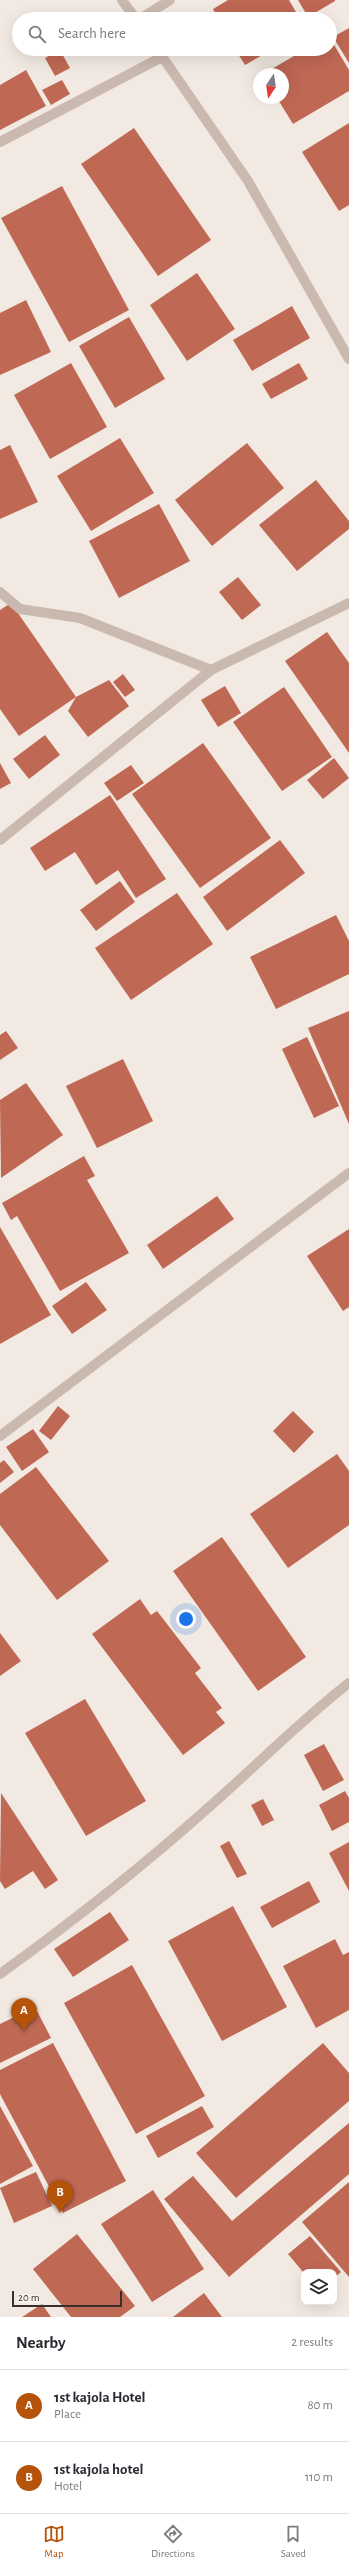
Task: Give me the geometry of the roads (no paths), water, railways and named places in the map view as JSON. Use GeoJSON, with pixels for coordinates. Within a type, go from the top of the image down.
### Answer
{"type":"FeatureCollection","features":[{"type":"Feature","properties":{"kind":"street"},"geometry":{"type":"LineString","coordinates":[[122,0],[131,12]]}},
{"type":"Feature","properties":{"kind":"street"},"geometry":{"type":"LineString","coordinates":[[151,12],[170,0]]}},
{"type":"Feature","properties":{"kind":"street"},"geometry":{"type":"LineString","coordinates":[[0,142],[155,56]]}},
{"type":"Feature","properties":{"kind":"street"},"geometry":{"type":"LineString","coordinates":[[162,56],[248,181],[349,359]]}},
{"type":"Feature","properties":{"kind":"street"},"geometry":{"type":"LineString","coordinates":[[0,592],[20,609],[80,618],[211,670]]}},
{"type":"Feature","properties":{"kind":"street"},"geometry":{"type":"LineString","coordinates":[[0,840],[211,670],[349,603]]}},
{"type":"Feature","properties":{"kind":"street"},"geometry":{"type":"LineString","coordinates":[[0,1436],[349,1173]]}},
{"type":"Feature","properties":{"kind":"street"},"geometry":{"type":"LineString","coordinates":[[0,1974],[87,1911],[208,1809],[325,1702],[349,1683]]}},
{"type":"Feature","properties":{"kind":"place","name":"1st kajola Hotel"},"geometry":{"type":"Point","coordinates":[24,2031]}},
{"type":"Feature","properties":{"kind":"place","name":"1st kajola hotel"},"geometry":{"type":"Point","coordinates":[60,2213]}}]}
